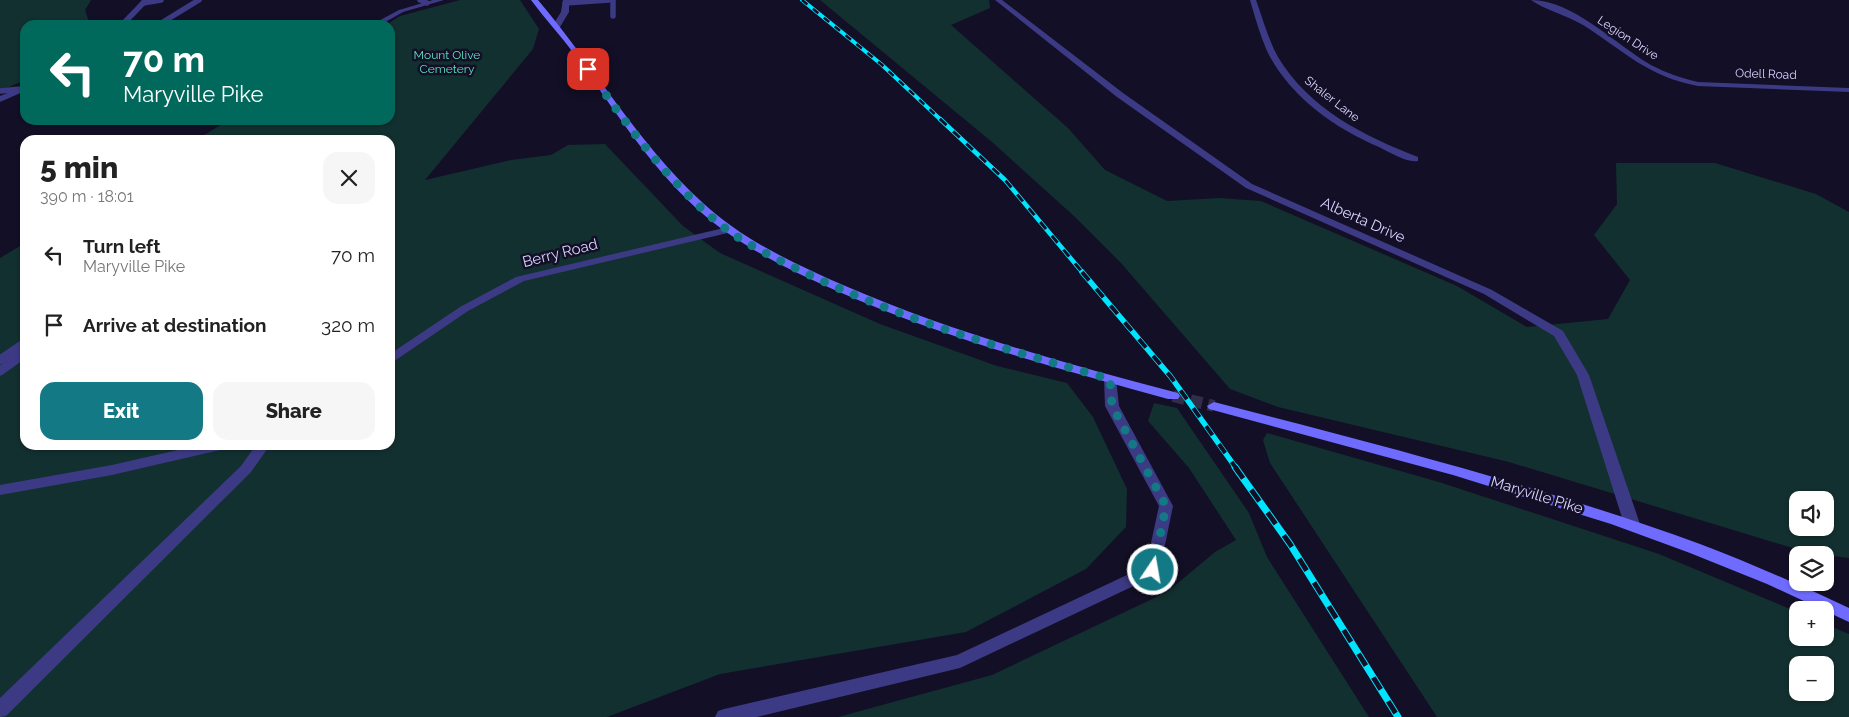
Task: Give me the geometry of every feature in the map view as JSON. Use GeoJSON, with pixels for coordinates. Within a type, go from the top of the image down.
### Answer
{"type":"FeatureCollection","features":[{"type":"Feature","properties":{"kind":"main road"},"geometry":{"type":"LineString","coordinates":[[534,0],[556,25],[619,114],[666,172],[728,230],[794,267],[876,305],[973,340],[1173,396]]}},
{"type":"Feature","properties":{"kind":"main road","name":"Maryville Pike"},"geometry":{"type":"LineString","coordinates":[[1214,406],[1499,484],[1632,524],[1737,564],[1849,615]]}},
{"type":"Feature","properties":{"kind":"street"},"geometry":{"type":"LineString","coordinates":[[384,20],[424,2],[441,0]]}},
{"type":"Feature","properties":{"kind":"street","name":"Alberta Drive"},"geometry":{"type":"LineString","coordinates":[[998,0],[1120,96],[1249,186],[1488,292],[1558,334],[1583,375],[1632,524]]}},
{"type":"Feature","properties":{"kind":"street","name":"Shaler Lane"},"geometry":{"type":"LineString","coordinates":[[1253,0],[1274,57],[1298,91],[1355,133],[1380,146],[1415,159]]}},
{"type":"Feature","properties":{"kind":"street","name":"Legion Drive"},"geometry":{"type":"LineString","coordinates":[[1534,0],[1570,14],[1640,60],[1671,78],[1682,82]]}},
{"type":"Feature","properties":{"kind":"street"},"geometry":{"type":"LineString","coordinates":[[556,25],[565,12],[566,2]]}},
{"type":"Feature","properties":{"kind":"street","name":"Odell Road"},"geometry":{"type":"LineString","coordinates":[[1682,82],[1849,90]]}},
{"type":"Feature","properties":{"kind":"street"},"geometry":{"type":"LineString","coordinates":[[0,99],[20,89]]}},
{"type":"Feature","properties":{"kind":"street","name":"Berry Road"},"geometry":{"type":"LineString","coordinates":[[395,357],[464,310],[520,279],[728,230]]}},
{"type":"Feature","properties":{"kind":"street"},"geometry":{"type":"LineString","coordinates":[[724,717],[960,661],[1153,570],[1166,506],[1112,406],[1110,379]]}},
{"type":"Feature","properties":{"kind":"street"},"geometry":{"type":"LineString","coordinates":[[0,490],[112,470],[198,450]]}},
{"type":"Feature","properties":{"kind":"street"},"geometry":{"type":"LineString","coordinates":[[0,710],[246,468],[259,450]]}},
{"type":"Feature","properties":{"kind":"lane"},"geometry":{"type":"LineString","coordinates":[[127,20],[145,2],[161,0]]}},
{"type":"Feature","properties":{"kind":"lane"},"geometry":{"type":"LineString","coordinates":[[166,20],[200,0]]}},
{"type":"Feature","properties":{"kind":"lane"},"geometry":{"type":"LineString","coordinates":[[566,2],[608,0]]}},
{"type":"Feature","properties":{"kind":"lane"},"geometry":{"type":"LineString","coordinates":[[613,0],[613,16]]}},
{"type":"Feature","properties":{"kind":"lane"},"geometry":{"type":"LineString","coordinates":[[0,91],[20,88]]}},
{"type":"Feature","properties":{"kind":"lane"},"geometry":{"type":"LineString","coordinates":[[0,360],[20,346]]}},
{"type":"Feature","properties":{"kind":"lane"},"geometry":{"type":"LineString","coordinates":[[0,371],[20,357]]}},
{"type":"Feature","properties":{"kind":"green space"},"geometry":{"type":"Polygon","coordinates":[[[0,0],[91,0],[85,10],[88,20],[20,20],[20,82],[0,91],[0,0]]]}},
{"type":"Feature","properties":{"kind":"green space","name":"Mount Olive Cemetery"},"geometry":{"type":"Polygon","coordinates":[[[460,0],[520,0],[539,29],[533,49],[425,180],[511,160],[551,155],[568,145],[605,144],[683,226],[720,253],[880,324],[997,366],[1067,383],[1093,417],[1127,489],[1126,527],[1086,569],[966,632],[720,674],[607,717],[0,717],[0,258],[20,246],[20,450],[395,450],[395,135],[204,135],[221,125],[395,125],[394,20],[400,16],[460,0]]]}},
{"type":"Feature","properties":{"kind":"green space"},"geometry":{"type":"Polygon","coordinates":[[[820,0],[989,0],[990,8],[951,25],[1068,128],[1105,170],[1167,201],[1219,198],[1261,201],[1457,286],[1527,327],[1608,319],[1630,280],[1594,235],[1617,204],[1616,163],[1715,163],[1816,194],[1849,212],[1849,558],[1834,556],[1834,546],[1789,547],[1509,462],[1278,407],[1230,389],[1121,263],[1075,217],[992,142],[820,0]]]}},
{"type":"Feature","properties":{"kind":"green space"},"geometry":{"type":"Polygon","coordinates":[[[1154,403],[1177,408],[1249,513],[1267,557],[1369,717],[838,717],[992,675],[1167,592],[1215,552],[1236,540],[1189,468],[1148,421],[1154,403]]]}},
{"type":"Feature","properties":{"kind":"green space"},"geometry":{"type":"Polygon","coordinates":[[[1267,433],[1439,482],[1659,554],[1789,609],[1789,646],[1834,646],[1834,628],[1849,634],[1849,717],[1437,717],[1270,463],[1263,440],[1267,433]]]}},
{"type":"Feature","properties":{"kind":"tunnel"},"geometry":{"type":"LineString","coordinates":[[1173,396],[1214,406]]}},
{"type":"Feature","properties":{"kind":"railway"},"geometry":{"type":"LineString","coordinates":[[802,0],[881,64],[941,120]]}},
{"type":"Feature","properties":{"kind":"railway"},"geometry":{"type":"LineString","coordinates":[[940,119],[1005,180],[1083,273]]}},
{"type":"Feature","properties":{"kind":"railway"},"geometry":{"type":"LineString","coordinates":[[1082,272],[1171,377],[1236,468]]}},
{"type":"Feature","properties":{"kind":"railway"},"geometry":{"type":"LineString","coordinates":[[1235,467],[1290,544],[1398,717]]}},
{"type":"Feature","properties":{"kind":"route"},"geometry":{"type":"LineString","coordinates":[[588,69],[619,114],[666,172],[698,205],[728,230],[794,267],[876,305],[973,340],[1110,379],[1112,406],[1166,506],[1153,570]]}}]}
